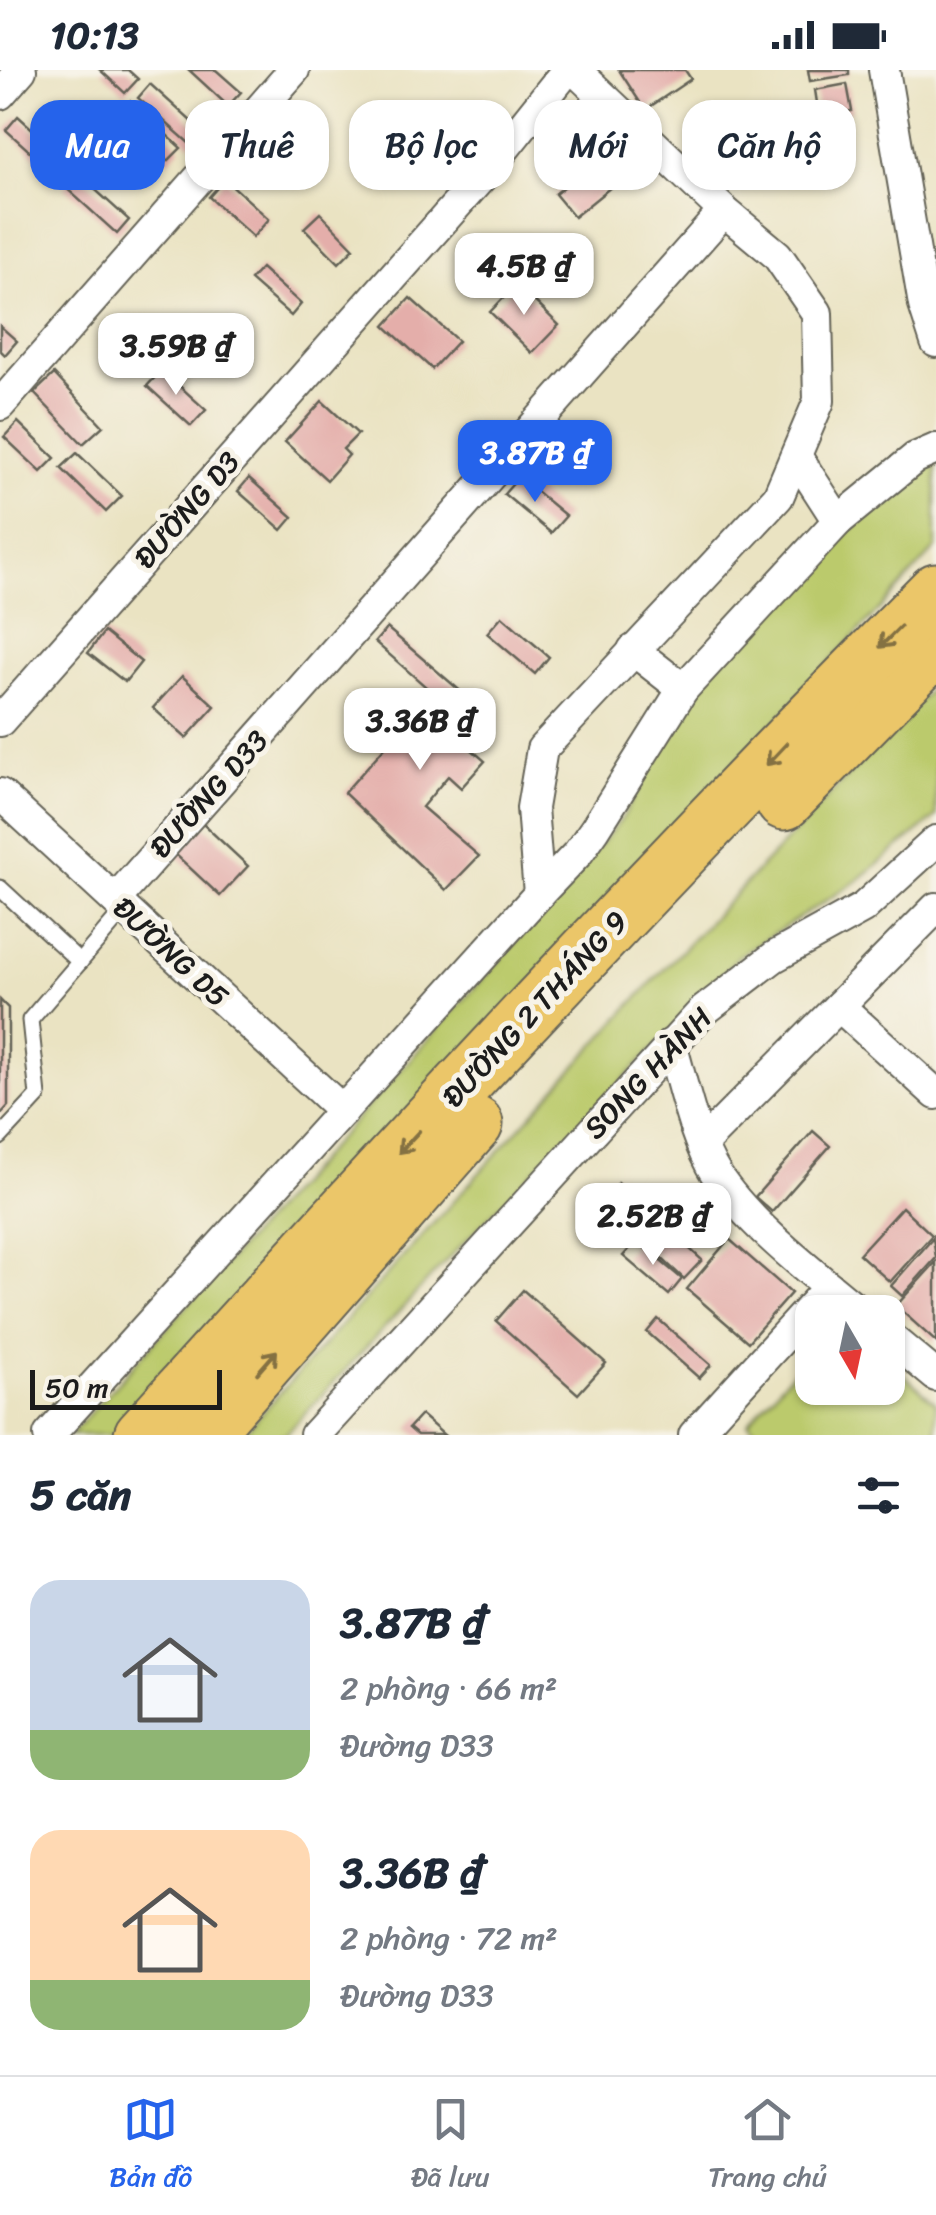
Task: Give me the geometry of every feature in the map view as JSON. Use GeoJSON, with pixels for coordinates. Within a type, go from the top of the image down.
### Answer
{"type":"FeatureCollection","features":[{"type":"Feature","properties":{"kind":"highway","name":"ĐƯỜNG 2 THÁNG 9"},"geometry":{"type":"LineString","coordinates":[[202,1435],[860,695],[936,591]]}},
{"type":"Feature","properties":{"kind":"highway","name":"ĐƯỜNG 2 THÁNG 9"},"geometry":{"type":"LineString","coordinates":[[142,1435],[396,1156],[860,695],[936,647]]}},
{"type":"Feature","properties":{"kind":"street"},"geometry":{"type":"LineString","coordinates":[[0,94],[22,70]]}},
{"type":"Feature","properties":{"kind":"street"},"geometry":{"type":"LineString","coordinates":[[0,404],[294,70]]}},
{"type":"Feature","properties":{"kind":"street","name":"ĐƯỜNG D3"},"geometry":{"type":"LineString","coordinates":[[0,720],[484,174],[567,70]]}},
{"type":"Feature","properties":{"kind":"street"},"geometry":{"type":"LineString","coordinates":[[539,894],[532,808],[542,749],[778,497],[819,401],[816,313],[777,255],[724,212],[575,70]]}},
{"type":"Feature","properties":{"kind":"street"},"geometry":{"type":"LineString","coordinates":[[884,70],[924,305],[936,342]]}},
{"type":"Feature","properties":{"kind":"street","name":"ĐƯỜNG D33"},"geometry":{"type":"LineString","coordinates":[[120,905],[724,212]]}},
{"type":"Feature","properties":{"kind":"street"},"geometry":{"type":"LineString","coordinates":[[49,1435],[578,853],[683,689],[838,521],[915,458],[936,449]]}},
{"type":"Feature","properties":{"kind":"street"},"geometry":{"type":"LineString","coordinates":[[796,456],[838,521]]}},
{"type":"Feature","properties":{"kind":"street"},"geometry":{"type":"LineString","coordinates":[[633,650],[683,689]]}},
{"type":"Feature","properties":{"kind":"street","name":"ĐƯỜNG D5"},"geometry":{"type":"LineString","coordinates":[[0,794],[343,1110]]}},
{"type":"Feature","properties":{"kind":"street","name":"SONG HÀNH"},"geometry":{"type":"LineString","coordinates":[[315,1435],[702,1012],[774,957],[862,908],[936,841]]}},
{"type":"Feature","properties":{"kind":"street"},"geometry":{"type":"LineString","coordinates":[[702,1144],[936,908]]}},
{"type":"Feature","properties":{"kind":"street"},"geometry":{"type":"LineString","coordinates":[[838,1006],[936,1094]]}},
{"type":"Feature","properties":{"kind":"street"},"geometry":{"type":"LineString","coordinates":[[671,1044],[702,1144],[716,1175],[840,1295]]}},
{"type":"Feature","properties":{"kind":"street"},"geometry":{"type":"LineString","coordinates":[[694,1435],[830,1287]]}},
{"type":"Feature","properties":{"kind":"street"},"geometry":{"type":"LineString","coordinates":[[905,1350],[936,1376]]}},
{"type":"Feature","properties":{"kind":"lane"},"geometry":{"type":"LineString","coordinates":[[0,888],[80,962]]}},
{"type":"Feature","properties":{"kind":"lane"},"geometry":{"type":"LineString","coordinates":[[0,1137],[38,1096],[30,1020],[80,962],[120,905]]}},
{"type":"Feature","properties":{"kind":"green space"},"geometry":{"type":"Polygon","coordinates":[[[936,458],[936,548],[116,1435],[70,1435],[500,960],[621,820],[699,684],[893,488],[936,458]]]}},
{"type":"Feature","properties":{"kind":"green space"},"geometry":{"type":"Polygon","coordinates":[[[936,683],[936,817],[857,881],[739,956],[285,1435],[242,1435],[650,984],[936,683]]]}},
{"type":"Feature","properties":{"kind":"green space"},"geometry":{"type":"Polygon","coordinates":[[[795,1369],[795,1405],[905,1405],[905,1376],[936,1403],[936,1435],[762,1435],[748,1423],[795,1369]]]}},
{"type":"Feature","properties":{"kind":"building"},"geometry":{"type":"Polygon","coordinates":[[[100,70],[128,70],[138,79],[125,93],[100,70]]]}},
{"type":"Feature","properties":{"kind":"building"},"geometry":{"type":"Polygon","coordinates":[[[189,70],[216,70],[241,92],[234,100],[222,100],[189,70]]]}},
{"type":"Feature","properties":{"kind":"building"},"geometry":{"type":"Polygon","coordinates":[[[619,70],[685,70],[691,79],[660,100],[638,100],[619,70]]]}},
{"type":"Feature","properties":{"kind":"building"},"geometry":{"type":"Polygon","coordinates":[[[808,70],[849,70],[849,75],[810,81],[808,70]]]}},
{"type":"Feature","properties":{"kind":"building"},"geometry":{"type":"Polygon","coordinates":[[[150,84],[185,116],[185,140],[165,122],[165,100],[138,98],[150,84]]]}},
{"type":"Feature","properties":{"kind":"building"},"geometry":{"type":"Polygon","coordinates":[[[847,84],[850,100],[817,100],[815,90],[847,84]]]}},
{"type":"Feature","properties":{"kind":"building"},"geometry":{"type":"Polygon","coordinates":[[[18,116],[30,127],[30,152],[6,130],[18,116]]]}},
{"type":"Feature","properties":{"kind":"building"},"geometry":{"type":"Polygon","coordinates":[[[165,133],[181,148],[168,161],[165,158],[165,133]]]}},
{"type":"Feature","properties":{"kind":"building"},"geometry":{"type":"Polygon","coordinates":[[[68,190],[96,190],[129,220],[117,234],[68,190]]]}},
{"type":"Feature","properties":{"kind":"building"},"geometry":{"type":"Polygon","coordinates":[[[215,190],[237,190],[269,219],[253,237],[209,197],[215,190]]]}},
{"type":"Feature","properties":{"kind":"building"},"geometry":{"type":"Polygon","coordinates":[[[560,190],[607,190],[574,217],[555,194],[560,190]]]}},
{"type":"Feature","properties":{"kind":"building"},"geometry":{"type":"Polygon","coordinates":[[[320,213],[354,248],[339,263],[304,228],[320,213]]]}},
{"type":"Feature","properties":{"kind":"building"},"geometry":{"type":"Polygon","coordinates":[[[261,268],[301,304],[291,316],[250,280],[261,268]]]}},
{"type":"Feature","properties":{"kind":"building"},"geometry":{"type":"Polygon","coordinates":[[[517,284],[559,325],[532,353],[490,312],[517,284]]]}},
{"type":"Feature","properties":{"kind":"building"},"geometry":{"type":"Polygon","coordinates":[[[410,298],[458,341],[432,369],[385,326],[410,298]]]}},
{"type":"Feature","properties":{"kind":"building"},"geometry":{"type":"Polygon","coordinates":[[[0,326],[17,341],[5,355],[0,350],[0,326]]]}},
{"type":"Feature","properties":{"kind":"building"},"geometry":{"type":"Polygon","coordinates":[[[162,370],[206,410],[191,426],[147,386],[162,370]]]}},
{"type":"Feature","properties":{"kind":"building"},"geometry":{"type":"Polygon","coordinates":[[[54,374],[103,426],[83,444],[34,393],[54,374]]]}},
{"type":"Feature","properties":{"kind":"building"},"geometry":{"type":"Polygon","coordinates":[[[322,401],[358,434],[343,449],[349,455],[327,480],[285,442],[322,401]]]}},
{"type":"Feature","properties":{"kind":"building"},"geometry":{"type":"Polygon","coordinates":[[[18,422],[55,458],[41,472],[4,437],[18,422]]]}},
{"type":"Feature","properties":{"kind":"building"},"geometry":{"type":"Polygon","coordinates":[[[77,453],[122,496],[106,512],[61,468],[77,453]]]}},
{"type":"Feature","properties":{"kind":"building"},"geometry":{"type":"Polygon","coordinates":[[[519,477],[566,516],[551,533],[504,494],[519,477]]]}},
{"type":"Feature","properties":{"kind":"building"},"geometry":{"type":"Polygon","coordinates":[[[249,478],[293,517],[282,530],[238,491],[249,478]]]}},
{"type":"Feature","properties":{"kind":"building"},"geometry":{"type":"Polygon","coordinates":[[[502,616],[549,657],[535,674],[487,633],[502,616]]]}},
{"type":"Feature","properties":{"kind":"building"},"geometry":{"type":"Polygon","coordinates":[[[387,628],[472,701],[448,729],[485,761],[461,788],[448,776],[422,807],[479,856],[446,890],[344,793],[433,693],[375,642],[387,628]]]}},
{"type":"Feature","properties":{"kind":"building"},"geometry":{"type":"Polygon","coordinates":[[[104,632],[141,662],[125,682],[88,653],[104,632]]]}},
{"type":"Feature","properties":{"kind":"building"},"geometry":{"type":"Polygon","coordinates":[[[182,676],[215,706],[186,738],[153,708],[182,676]]]}},
{"type":"Feature","properties":{"kind":"building"},"geometry":{"type":"Polygon","coordinates":[[[203,824],[248,866],[220,896],[175,854],[203,824]]]}},
{"type":"Feature","properties":{"kind":"building"},"geometry":{"type":"Polygon","coordinates":[[[0,1000],[8,1008],[8,1106],[0,1115],[0,1000]]]}},
{"type":"Feature","properties":{"kind":"building"},"geometry":{"type":"Polygon","coordinates":[[[813,1131],[830,1146],[772,1212],[755,1197],[813,1131]]]}},
{"type":"Feature","properties":{"kind":"building"},"geometry":{"type":"Polygon","coordinates":[[[618,1183],[702,1260],[684,1279],[601,1202],[618,1183]]]}},
{"type":"Feature","properties":{"kind":"building"},"geometry":{"type":"Polygon","coordinates":[[[902,1207],[932,1235],[890,1282],[859,1254],[902,1207]]]}},
{"type":"Feature","properties":{"kind":"building"},"geometry":{"type":"Polygon","coordinates":[[[933,1238],[936,1258],[903,1295],[891,1286],[933,1238]]]}},
{"type":"Feature","properties":{"kind":"building"},"geometry":{"type":"Polygon","coordinates":[[[729,1239],[791,1293],[748,1342],[687,1289],[729,1239]]]}},
{"type":"Feature","properties":{"kind":"building"},"geometry":{"type":"Polygon","coordinates":[[[637,1241],[682,1279],[669,1295],[623,1256],[637,1241]]]}},
{"type":"Feature","properties":{"kind":"building"},"geometry":{"type":"Polygon","coordinates":[[[936,1262],[936,1342],[905,1314],[905,1296],[936,1262]]]}},
{"type":"Feature","properties":{"kind":"building"},"geometry":{"type":"Polygon","coordinates":[[[523,1290],[606,1363],[578,1394],[496,1321],[523,1290]]]}},
{"type":"Feature","properties":{"kind":"building"},"geometry":{"type":"Polygon","coordinates":[[[658,1319],[711,1365],[699,1378],[647,1332],[658,1319]]]}},
{"type":"Feature","properties":{"kind":"building"},"geometry":{"type":"Polygon","coordinates":[[[421,1415],[444,1435],[417,1435],[409,1428],[421,1415]]]}}]}
